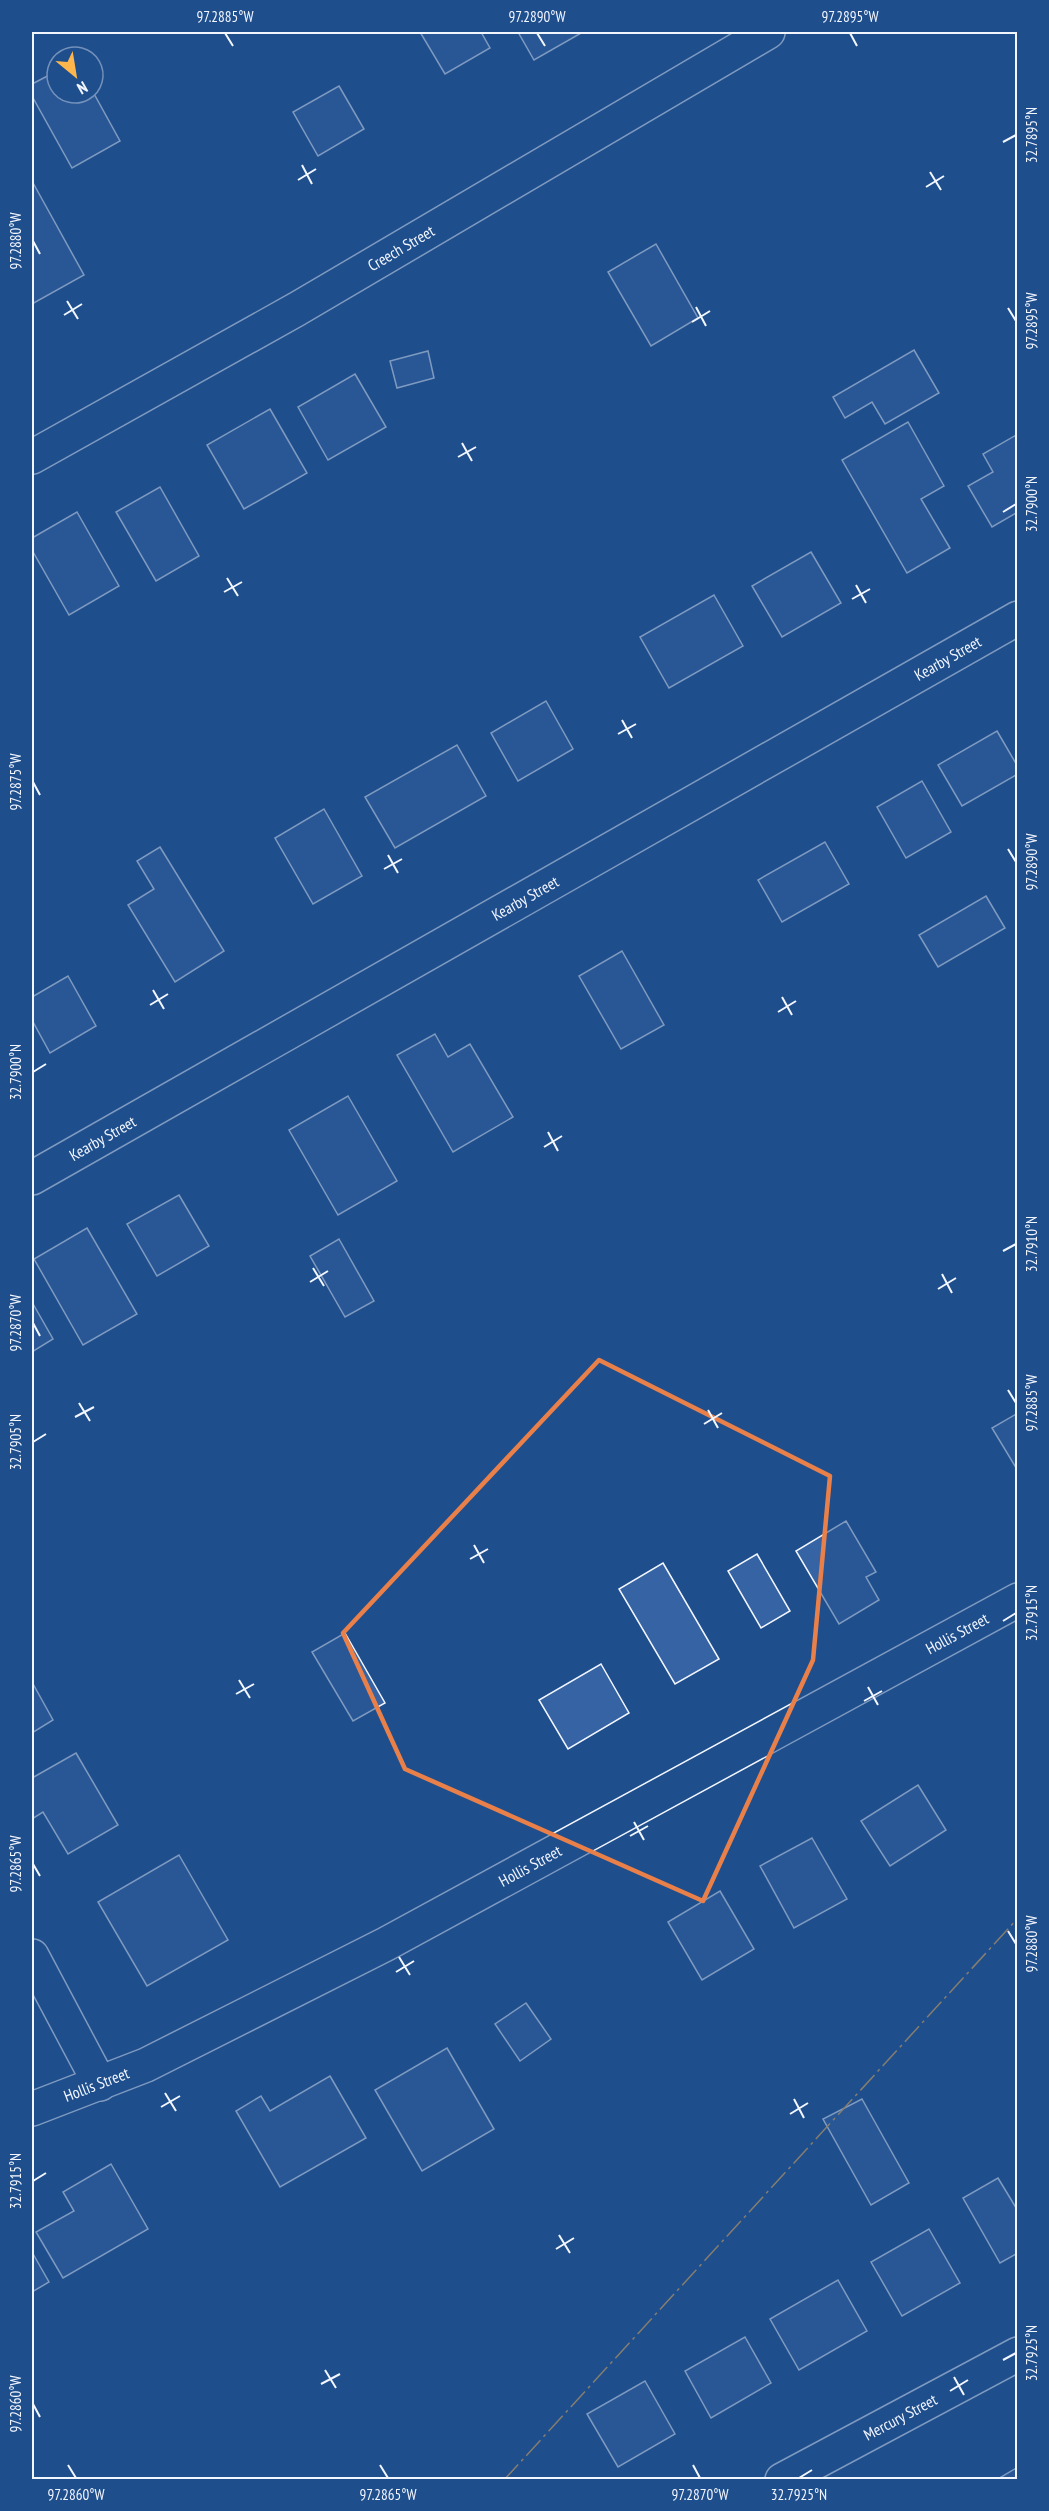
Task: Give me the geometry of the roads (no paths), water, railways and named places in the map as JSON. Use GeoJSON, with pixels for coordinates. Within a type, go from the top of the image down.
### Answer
{"type":"FeatureCollection","features":[{"type":"Feature","properties":{"kind":"street","name":"Creech Street"},"geometry":{"type":"LineString","coordinates":[[32,457],[297,309],[768,32]]}},
{"type":"Feature","properties":{"kind":"street","name":"Kearby Street"},"geometry":{"type":"LineString","coordinates":[[32,1178],[1017,618]]}},
{"type":"Feature","properties":{"kind":"street","name":"Hollis Street"},"geometry":{"type":"LineString","coordinates":[[32,2109],[146,2065],[386,1944],[1017,1600]]}},
{"type":"Feature","properties":{"kind":"street"},"geometry":{"type":"LineString","coordinates":[[32,1956],[100,2084]]}},
{"type":"Feature","properties":{"kind":"street","name":"Mercury Street"},"geometry":{"type":"LineString","coordinates":[[782,2480],[1017,2354]]}}]}
